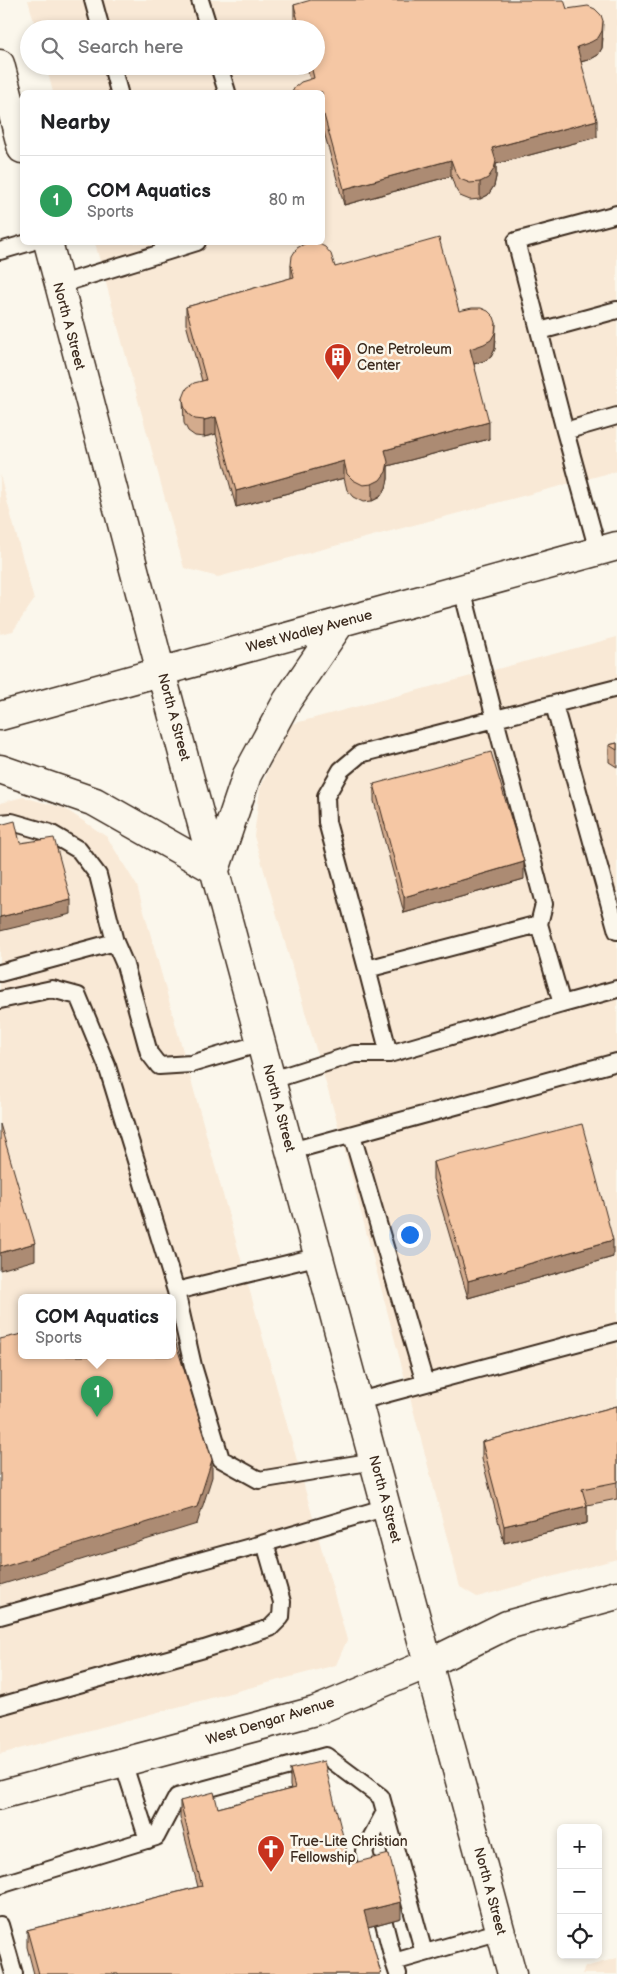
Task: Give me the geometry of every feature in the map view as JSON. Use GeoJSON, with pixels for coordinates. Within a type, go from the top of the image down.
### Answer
{"type":"FeatureCollection","features":[{"type":"Feature","properties":{"kind":"main road"},"geometry":{"type":"LineString","coordinates":[[0,64],[20,141]]}},
{"type":"Feature","properties":{"kind":"main road","name":"North A Street"},"geometry":{"type":"LineString","coordinates":[[49,245],[161,672],[430,1663],[512,1974]]}},
{"type":"Feature","properties":{"kind":"main road","name":"West Wadley Avenue"},"geometry":{"type":"LineString","coordinates":[[0,716],[608,549]]}},
{"type":"Feature","properties":{"kind":"main road"},"geometry":{"type":"LineString","coordinates":[[0,769],[95,802],[215,870],[246,776],[286,701],[341,622]]}},
{"type":"Feature","properties":{"kind":"main road","name":"West Dengar Avenue"},"geometry":{"type":"LineString","coordinates":[[0,1795],[315,1711],[430,1663],[507,1626],[617,1595]]}},
{"type":"Feature","properties":{"kind":"lane"},"geometry":{"type":"LineString","coordinates":[[93,0],[99,20]]}},
{"type":"Feature","properties":{"kind":"lane"},"geometry":{"type":"LineString","coordinates":[[200,0],[206,20]]}},
{"type":"Feature","properties":{"kind":"lane"},"geometry":{"type":"LineString","coordinates":[[114,75],[118,90]]}},
{"type":"Feature","properties":{"kind":"lane"},"geometry":{"type":"LineString","coordinates":[[222,75],[226,90]]}},
{"type":"Feature","properties":{"kind":"lane"},"geometry":{"type":"LineString","coordinates":[[608,549],[566,431],[516,242],[617,214]]}},
{"type":"Feature","properties":{"kind":"lane"},"geometry":{"type":"LineString","coordinates":[[0,252],[21,245]]}},
{"type":"Feature","properties":{"kind":"lane"},"geometry":{"type":"LineString","coordinates":[[58,285],[163,247],[177,245]]}},
{"type":"Feature","properties":{"kind":"lane"},"geometry":{"type":"LineString","coordinates":[[540,331],[617,310]]}},
{"type":"Feature","properties":{"kind":"lane"},"geometry":{"type":"LineString","coordinates":[[566,431],[617,416]]}},
{"type":"Feature","properties":{"kind":"lane"},"geometry":{"type":"LineString","coordinates":[[462,589],[544,904],[539,924],[562,1004]]}},
{"type":"Feature","properties":{"kind":"lane"},"geometry":{"type":"LineString","coordinates":[[389,1054],[328,822],[326,796],[341,770],[360,754],[617,688]]}},
{"type":"Feature","properties":{"kind":"lane"},"geometry":{"type":"LineString","coordinates":[[554,705],[617,931]]}},
{"type":"Feature","properties":{"kind":"lane"},"geometry":{"type":"LineString","coordinates":[[0,823],[12,822],[50,833],[79,850],[98,875],[115,942],[125,965],[149,1053],[159,1066],[191,1064],[262,1044]]}},
{"type":"Feature","properties":{"kind":"lane"},"geometry":{"type":"LineString","coordinates":[[367,969],[539,924]]}},
{"type":"Feature","properties":{"kind":"lane"},"geometry":{"type":"LineString","coordinates":[[0,974],[115,942]]}},
{"type":"Feature","properties":{"kind":"lane"},"geometry":{"type":"LineString","coordinates":[[0,1000],[52,989],[78,996],[107,1066],[176,1291],[193,1366],[221,1459],[259,1480],[375,1461]]}},
{"type":"Feature","properties":{"kind":"lane"},"geometry":{"type":"LineString","coordinates":[[272,1080],[354,1054],[389,1054],[617,989]]}},
{"type":"Feature","properties":{"kind":"lane"},"geometry":{"type":"LineString","coordinates":[[291,1151],[617,1062]]}},
{"type":"Feature","properties":{"kind":"lane"},"geometry":{"type":"LineString","coordinates":[[352,1135],[425,1383]]}},
{"type":"Feature","properties":{"kind":"lane"},"geometry":{"type":"LineString","coordinates":[[176,1291],[320,1256]]}},
{"type":"Feature","properties":{"kind":"lane"},"geometry":{"type":"LineString","coordinates":[[359,1401],[617,1332]]}},
{"type":"Feature","properties":{"kind":"lane"},"geometry":{"type":"LineString","coordinates":[[0,1616],[265,1543],[387,1507]]}},
{"type":"Feature","properties":{"kind":"lane"},"geometry":{"type":"LineString","coordinates":[[0,1706],[204,1649],[270,1628],[281,1617],[282,1602],[265,1543]]}},
{"type":"Feature","properties":{"kind":"lane"},"geometry":{"type":"LineString","coordinates":[[0,1885],[156,1837],[177,1798],[326,1756],[381,1797],[424,1953]]}},
{"type":"Feature","properties":{"kind":"lane"},"geometry":{"type":"LineString","coordinates":[[123,1762],[148,1840]]}},
{"type":"Feature","properties":{"kind":"lane"},"geometry":{"type":"LineString","coordinates":[[370,1876],[364,1851],[385,1812]]}},
{"type":"Feature","properties":{"kind":"lane"},"geometry":{"type":"LineString","coordinates":[[384,1923],[396,1968],[424,1953],[501,1931]]}},
{"type":"Feature","properties":{"kind":"lane"},"geometry":{"type":"LineString","coordinates":[[0,1925],[14,1974]]}},
{"type":"Feature","properties":{"kind":"shaded area","name":"One Petroleum Center"},"geometry":{"type":"Polygon","coordinates":[[[28,0],[617,0],[617,471],[218,577],[184,568],[96,245],[325,245],[325,90],[52,90],[48,75],[325,75],[325,20],[34,20],[28,0]]]}},
{"type":"Feature","properties":{"kind":"shaded area"},"geometry":{"type":"Polygon","coordinates":[[[0,475],[34,600],[13,631],[0,634],[0,475]]]}},
{"type":"Feature","properties":{"kind":"shaded area"},"geometry":{"type":"Polygon","coordinates":[[[617,637],[617,1559],[477,1597],[460,1587],[338,1125],[254,836],[260,789],[288,725],[617,637]]]}},
{"type":"Feature","properties":{"kind":"shaded area"},"geometry":{"type":"Polygon","coordinates":[[[23,797],[64,808],[107,837],[137,886],[347,1640],[336,1665],[0,1754],[0,803],[23,797]]]}},
{"type":"Feature","properties":{"kind":"shaded area"},"geometry":{"type":"Polygon","coordinates":[[[617,1958],[617,1974],[582,1974],[585,1967],[617,1958]]]}},
{"type":"Feature","properties":{"kind":"building"},"geometry":{"type":"Polygon","coordinates":[[[311,0],[564,0],[567,9],[588,6],[595,9],[601,15],[603,21],[602,31],[598,38],[577,47],[597,120],[492,148],[496,161],[494,169],[488,178],[480,182],[470,183],[460,179],[451,160],[344,189],[325,119],[325,90],[293,90],[301,82],[314,78],[313,75],[325,75],[325,20],[298,20],[294,5],[311,0]]]}},
{"type":"Feature","properties":{"kind":"building","name":"One Petroleum Center"},"geometry":{"type":"Polygon","coordinates":[[[439,238],[459,311],[481,308],[488,311],[494,317],[496,323],[495,333],[491,340],[470,349],[489,422],[385,450],[388,462],[386,472],[380,480],[372,484],[363,485],[353,480],[347,474],[344,461],[236,491],[216,417],[204,420],[195,419],[188,414],[184,406],[183,398],[187,388],[194,383],[206,380],[186,307],[294,277],[291,265],[292,256],[297,248],[302,245],[321,245],[325,247],[331,254],[335,267],[439,238]]]}},
{"type":"Feature","properties":{"kind":"building"},"geometry":{"type":"Polygon","coordinates":[[[617,743],[617,750],[609,745],[617,743]]]}},
{"type":"Feature","properties":{"kind":"building"},"geometry":{"type":"Polygon","coordinates":[[[491,752],[524,862],[404,897],[374,784],[491,752]]]}},
{"type":"Feature","properties":{"kind":"building"},"geometry":{"type":"Polygon","coordinates":[[[15,821],[20,843],[54,838],[71,900],[0,917],[0,825],[15,821]]]}},
{"type":"Feature","properties":{"kind":"building"},"geometry":{"type":"Polygon","coordinates":[[[0,1124],[35,1243],[0,1253],[0,1124]]]}},
{"type":"Feature","properties":{"kind":"building"},"geometry":{"type":"Polygon","coordinates":[[[582,1124],[613,1240],[468,1281],[433,1162],[582,1124]]]}},
{"type":"Feature","properties":{"kind":"building"},"geometry":{"type":"Polygon","coordinates":[[[18,1335],[18,1359],[176,1359],[176,1344],[212,1460],[197,1507],[0,1568],[0,1339],[18,1335]]]}},
{"type":"Feature","properties":{"kind":"building"},"geometry":{"type":"Polygon","coordinates":[[[617,1406],[617,1482],[582,1489],[587,1506],[504,1526],[482,1442],[617,1406]]]}},
{"type":"Feature","properties":{"kind":"building","name":"True-Lite Christian Fellowship"},"geometry":{"type":"Polygon","coordinates":[[[324,1761],[350,1864],[389,1854],[401,1902],[364,1911],[381,1974],[39,1974],[27,1930],[202,1886],[180,1801],[214,1792],[218,1808],[295,1788],[290,1769],[324,1761]]]}},
{"type":"Feature","properties":{"kind":"place","name":"One Petroleum Center"},"geometry":{"type":"Point","coordinates":[338,381]}},
{"type":"Feature","properties":{"kind":"place","name":"COM Aquatics"},"geometry":{"type":"Point","coordinates":[97,1417]}},
{"type":"Feature","properties":{"kind":"place","name":"True-Lite Christian Fellowship"},"geometry":{"type":"Point","coordinates":[271,1873]}}]}
